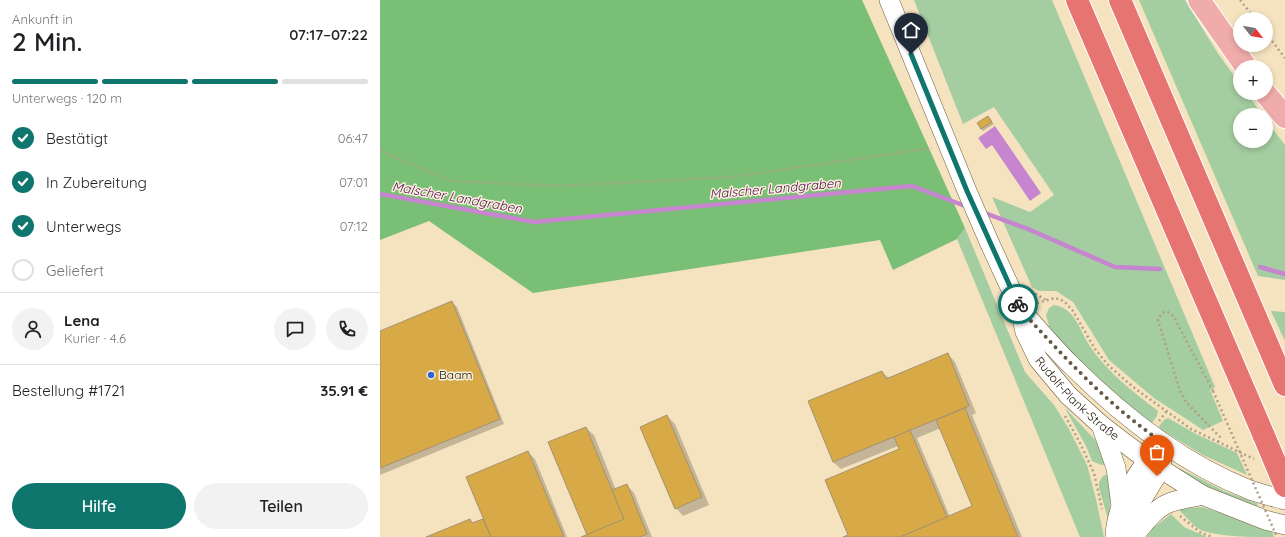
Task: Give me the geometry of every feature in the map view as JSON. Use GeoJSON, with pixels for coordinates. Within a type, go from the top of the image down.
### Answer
{"type":"FeatureCollection","features":[{"type":"Feature","properties":{"kind":"highway"},"geometry":{"type":"LineString","coordinates":[[1077,0],[1285,486]]}},
{"type":"Feature","properties":{"kind":"highway"},"geometry":{"type":"LineString","coordinates":[[1120,0],[1285,385]]}},
{"type":"Feature","properties":{"kind":"main road","name":"Rudolf-Plank-Straße"},"geometry":{"type":"LineString","coordinates":[[889,0],[982,227],[1020,309],[1025,332],[1038,359],[1068,395],[1101,425],[1154,464],[1202,495],[1265,520],[1285,525]]}},
{"type":"Feature","properties":{"kind":"main road"},"geometry":{"type":"LineString","coordinates":[[1199,0],[1241,60]]}},
{"type":"Feature","properties":{"kind":"main road"},"geometry":{"type":"LineString","coordinates":[[1271,100],[1285,117]]}},
{"type":"Feature","properties":{"kind":"main road","name":"Rudolf-Plank-Straße"},"geometry":{"type":"LineString","coordinates":[[1020,309],[1069,363],[1093,386],[1149,434],[1192,462],[1231,481],[1251,490],[1285,500]]}},
{"type":"Feature","properties":{"kind":"main road"},"geometry":{"type":"LineString","coordinates":[[1101,425],[1116,468],[1121,506]]}},
{"type":"Feature","properties":{"kind":"main road"},"geometry":{"type":"LineString","coordinates":[[1127,537],[1128,526],[1162,442]]}},
{"type":"Feature","properties":{"kind":"main road"},"geometry":{"type":"LineString","coordinates":[[1115,537],[1116,523],[1121,506],[1137,474],[1154,464]]}},
{"type":"Feature","properties":{"kind":"main road"},"geometry":{"type":"LineString","coordinates":[[1133,537],[1149,518],[1163,506],[1169,503],[1202,495]]}},
{"type":"Feature","properties":{"kind":"path"},"geometry":{"type":"LineString","coordinates":[[1240,0],[1249,12]]}},
{"type":"Feature","properties":{"kind":"path"},"geometry":{"type":"LineString","coordinates":[[1273,42],[1285,58]]}},
{"type":"Feature","properties":{"kind":"path"},"geometry":{"type":"LineString","coordinates":[[380,151],[452,181],[560,186],[731,177],[935,148],[947,141]]}},
{"type":"Feature","properties":{"kind":"path"},"geometry":{"type":"LineString","coordinates":[[1046,300],[1055,298],[1064,301],[1073,311],[1094,349],[1108,365],[1133,387],[1190,429],[1257,460]]}},
{"type":"Feature","properties":{"kind":"path"},"geometry":{"type":"LineString","coordinates":[[1218,442],[1220,437],[1186,402],[1180,391],[1158,320],[1160,314],[1164,312],[1169,312],[1174,316],[1212,392],[1276,537]]}},
{"type":"Feature","properties":{"kind":"path"},"geometry":{"type":"LineString","coordinates":[[1094,473],[1104,515]]}},
{"type":"Feature","properties":{"kind":"green space"},"geometry":{"type":"Polygon","coordinates":[[[380,0],[862,0],[965,228],[957,239],[893,270],[880,240],[533,293],[429,221],[380,240],[380,0]]]}},
{"type":"Feature","properties":{"kind":"green space"},"geometry":{"type":"Polygon","coordinates":[[[914,0],[1052,0],[1215,387],[1210,390],[1223,421],[1203,430],[1154,398],[1109,360],[1073,302],[1056,291],[1039,291],[1032,287],[992,197],[1030,212],[1054,195],[994,107],[963,124],[914,0]]]}},
{"type":"Feature","properties":{"kind":"green space"},"geometry":{"type":"Polygon","coordinates":[[[1139,0],[1185,0],[1217,52],[1233,74],[1233,100],[1252,100],[1257,108],[1233,108],[1233,148],[1273,148],[1273,129],[1285,145],[1285,280],[1258,276],[1139,0]]]}},
{"type":"Feature","properties":{"kind":"green space"},"geometry":{"type":"Polygon","coordinates":[[[965,228],[1025,372],[1054,405],[1069,429],[1087,465],[1104,537],[1080,537],[957,239],[965,228]]]}},
{"type":"Feature","properties":{"kind":"green space"},"geometry":{"type":"Polygon","coordinates":[[[1054,305],[1067,310],[1072,315],[1089,345],[1104,364],[1129,388],[1158,411],[1157,416],[1152,423],[1113,393],[1064,346],[1049,326],[1046,315],[1049,308],[1054,305]]]}},
{"type":"Feature","properties":{"kind":"green space"},"geometry":{"type":"Polygon","coordinates":[[[1271,311],[1285,312],[1285,341],[1271,311]]]}},
{"type":"Feature","properties":{"kind":"green space"},"geometry":{"type":"Polygon","coordinates":[[[1066,409],[1099,444],[1109,464],[1101,465],[1092,461],[1086,446],[1066,409]]]}},
{"type":"Feature","properties":{"kind":"green space"},"geometry":{"type":"Polygon","coordinates":[[[1168,418],[1196,434],[1237,453],[1247,475],[1203,455],[1160,429],[1159,426],[1168,418]]]}},
{"type":"Feature","properties":{"kind":"green space"},"geometry":{"type":"Polygon","coordinates":[[[1180,469],[1224,491],[1258,504],[1256,509],[1202,485],[1179,471],[1180,469]]]}},
{"type":"Feature","properties":{"kind":"green space"},"geometry":{"type":"Polygon","coordinates":[[[1110,473],[1110,519],[1108,519],[1099,488],[1099,482],[1103,476],[1110,473]]]}},
{"type":"Feature","properties":{"kind":"green space"},"geometry":{"type":"Polygon","coordinates":[[[1202,507],[1271,529],[1274,537],[1229,536],[1203,531],[1194,525],[1180,511],[1181,509],[1202,507]]]}},
{"type":"Feature","properties":{"kind":"green space"},"geometry":{"type":"Polygon","coordinates":[[[1171,514],[1184,527],[1207,537],[1147,537],[1153,528],[1171,514]]]}},
{"type":"Feature","properties":{"kind":"shaded area"},"geometry":{"type":"Polygon","coordinates":[[[995,126],[1041,193],[1030,201],[992,145],[986,149],[978,138],[995,126]]]}},
{"type":"Feature","properties":{"kind":"building"},"geometry":{"type":"Polygon","coordinates":[[[988,116],[992,122],[981,129],[977,123],[988,116]]]}},
{"type":"Feature","properties":{"kind":"building","name":"Baam"},"geometry":{"type":"Polygon","coordinates":[[[452,301],[500,419],[380,468],[380,331],[452,301]]]}},
{"type":"Feature","properties":{"kind":"building"},"geometry":{"type":"Polygon","coordinates":[[[948,353],[969,406],[833,462],[808,401],[882,371],[886,379],[948,353]]]}},
{"type":"Feature","properties":{"kind":"building"},"geometry":{"type":"Polygon","coordinates":[[[965,408],[1018,537],[900,537],[972,506],[936,420],[965,408]]]}},
{"type":"Feature","properties":{"kind":"building"},"geometry":{"type":"Polygon","coordinates":[[[667,415],[702,497],[675,509],[640,427],[667,415]]]}},
{"type":"Feature","properties":{"kind":"building"},"geometry":{"type":"Polygon","coordinates":[[[586,427],[624,519],[587,535],[548,442],[586,427]]]}},
{"type":"Feature","properties":{"kind":"building"},"geometry":{"type":"Polygon","coordinates":[[[910,430],[947,517],[900,537],[843,537],[848,535],[825,480],[899,449],[894,437],[910,430]]]}},
{"type":"Feature","properties":{"kind":"building"},"geometry":{"type":"Polygon","coordinates":[[[528,451],[564,537],[491,537],[466,477],[528,451]]]}},
{"type":"Feature","properties":{"kind":"building"},"geometry":{"type":"Polygon","coordinates":[[[627,484],[647,534],[640,537],[581,537],[624,519],[612,490],[627,484]]]}},
{"type":"Feature","properties":{"kind":"building"},"geometry":{"type":"Polygon","coordinates":[[[470,519],[472,523],[483,519],[491,537],[426,537],[470,519]]]}},
{"type":"Feature","properties":{"kind":"waterway","name":"Malscher Landgraben"},"geometry":{"type":"LineString","coordinates":[[380,194],[534,222],[912,186],[968,207]]}},
{"type":"Feature","properties":{"kind":"waterway","name":"Malscher Landgraben"},"geometry":{"type":"LineString","coordinates":[[982,212],[1028,229],[1115,267],[1160,269]]}},
{"type":"Feature","properties":{"kind":"waterway","name":"Malscher Landgraben"},"geometry":{"type":"LineString","coordinates":[[1260,267],[1285,274]]}},
{"type":"Feature","properties":{"kind":"way so far"},"geometry":{"type":"LineString","coordinates":[[1018,304],[1020,309],[1069,363],[1093,386],[1149,434],[1162,442],[1161,468],[1157,476]]}},
{"type":"Feature","properties":{"kind":"place","name":"Baam"},"geometry":{"type":"Point","coordinates":[431,375]}},
{"type":"Feature","properties":{"kind":"route"},"geometry":{"type":"LineString","coordinates":[[911,54],[967,191],[1018,304]]}}]}
